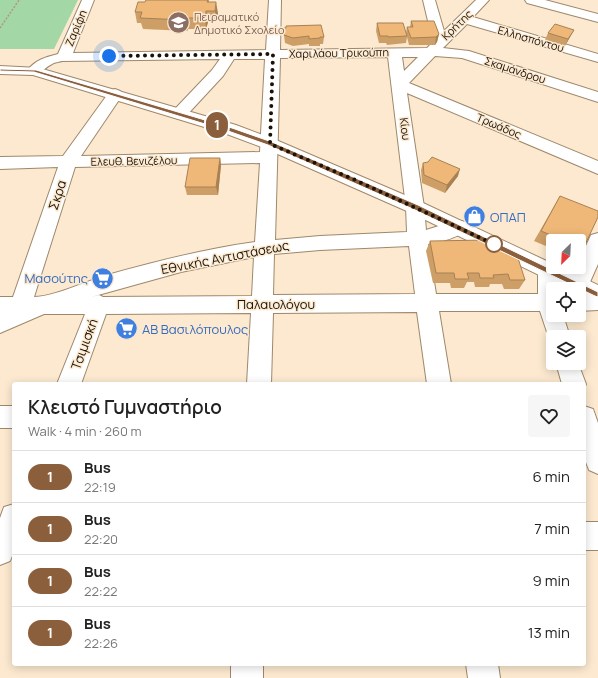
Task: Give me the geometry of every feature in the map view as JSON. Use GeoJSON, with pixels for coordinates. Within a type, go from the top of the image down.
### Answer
{"type":"FeatureCollection","features":[{"type":"Feature","properties":{"kind":"street","name":"Ζαρίφη"},"geometry":{"type":"LineString","coordinates":[[64,57],[88,0]]}},
{"type":"Feature","properties":{"kind":"street"},"geometry":{"type":"LineString","coordinates":[[259,382],[275,0]]}},
{"type":"Feature","properties":{"kind":"street"},"geometry":{"type":"LineString","coordinates":[[429,0],[436,47]]}},
{"type":"Feature","properties":{"kind":"street","name":"Κρήτης"},"geometry":{"type":"LineString","coordinates":[[399,84],[483,0]]}},
{"type":"Feature","properties":{"kind":"street"},"geometry":{"type":"LineString","coordinates":[[531,0],[598,18]]}},
{"type":"Feature","properties":{"kind":"street","name":"Ελλησπόντου"},"geometry":{"type":"LineString","coordinates":[[464,19],[598,58]]}},
{"type":"Feature","properties":{"kind":"street","name":"Χαριλάου Τρικούπη"},"geometry":{"type":"LineString","coordinates":[[34,71],[49,60],[64,57],[394,52],[436,47]]}},
{"type":"Feature","properties":{"kind":"street","name":"Σκαμάνδρου"},"geometry":{"type":"LineString","coordinates":[[436,47],[464,54],[598,97]]}},
{"type":"Feature","properties":{"kind":"street","name":"Κίου"},"geometry":{"type":"LineString","coordinates":[[394,52],[415,207],[417,238],[439,382]]}},
{"type":"Feature","properties":{"kind":"street"},"geometry":{"type":"LineString","coordinates":[[179,114],[218,73],[230,54]]}},
{"type":"Feature","properties":{"kind":"street"},"geometry":{"type":"LineString","coordinates":[[0,70],[34,71],[179,114],[415,207],[546,268]]}},
{"type":"Feature","properties":{"kind":"street","name":"Τρωάδος"},"geometry":{"type":"LineString","coordinates":[[399,84],[598,168]]}},
{"type":"Feature","properties":{"kind":"street","name":"Σκρα"},"geometry":{"type":"LineString","coordinates":[[30,306],[68,162],[115,94]]}},
{"type":"Feature","properties":{"kind":"street","name":"Ελευθ. Βενιζέλου"},"geometry":{"type":"LineString","coordinates":[[0,164],[68,162],[269,150]]}},
{"type":"Feature","properties":{"kind":"street","name":"Εθνικής Αντιστάσεως"},"geometry":{"type":"LineString","coordinates":[[0,324],[30,306],[121,279],[200,260],[265,248],[310,243],[417,238],[442,233],[458,227]]}},
{"type":"Feature","properties":{"kind":"street"},"geometry":{"type":"LineString","coordinates":[[583,282],[598,240]]}},
{"type":"Feature","properties":{"kind":"street"},"geometry":{"type":"LineString","coordinates":[[554,274],[565,282]]}},
{"type":"Feature","properties":{"kind":"street"},"geometry":{"type":"LineString","coordinates":[[586,293],[598,294]]}},
{"type":"Feature","properties":{"kind":"street"},"geometry":{"type":"LineString","coordinates":[[586,296],[598,301]]}},
{"type":"Feature","properties":{"kind":"street","name":"Παλαιολόγου"},"geometry":{"type":"LineString","coordinates":[[0,306],[99,304],[546,302]]}},
{"type":"Feature","properties":{"kind":"street","name":"Τσιμισκή"},"geometry":{"type":"LineString","coordinates":[[70,382],[99,304]]}},
{"type":"Feature","properties":{"kind":"street"},"geometry":{"type":"LineString","coordinates":[[569,370],[573,382]]}},
{"type":"Feature","properties":{"kind":"street"},"geometry":{"type":"LineString","coordinates":[[0,416],[12,417]]}},
{"type":"Feature","properties":{"kind":"street"},"geometry":{"type":"LineString","coordinates":[[586,423],[598,461]]}},
{"type":"Feature","properties":{"kind":"street"},"geometry":{"type":"LineString","coordinates":[[586,536],[598,536]]}},
{"type":"Feature","properties":{"kind":"street"},"geometry":{"type":"LineString","coordinates":[[247,666],[247,678]]}},
{"type":"Feature","properties":{"kind":"street"},"geometry":{"type":"LineString","coordinates":[[482,666],[484,678]]}},
{"type":"Feature","properties":{"kind":"path"},"geometry":{"type":"LineString","coordinates":[[0,28],[18,0]]}},
{"type":"Feature","properties":{"kind":"green space"},"geometry":{"type":"Polygon","coordinates":[[[0,0],[78,0],[54,49],[0,49],[0,0]]]}},
{"type":"Feature","properties":{"kind":"building"},"geometry":{"type":"Polygon","coordinates":[[[146,0],[208,0],[207,2],[216,2],[215,11],[206,11],[205,18],[186,18],[185,20],[140,18],[142,12],[135,12],[138,2],[145,2],[146,0]]]}},
{"type":"Feature","properties":{"kind":"building"},"geometry":{"type":"Polygon","coordinates":[[[411,21],[434,21],[439,34],[436,37],[411,38],[407,27],[413,27],[411,21]]]}},
{"type":"Feature","properties":{"kind":"building"},"geometry":{"type":"Polygon","coordinates":[[[377,23],[403,23],[407,36],[380,36],[377,23]]]}},
{"type":"Feature","properties":{"kind":"building"},"geometry":{"type":"Polygon","coordinates":[[[555,24],[574,30],[568,39],[548,33],[555,24]]]}},
{"type":"Feature","properties":{"kind":"building"},"geometry":{"type":"Polygon","coordinates":[[[321,25],[324,37],[309,39],[309,36],[293,38],[284,35],[283,28],[286,28],[286,26],[321,25]]]}},
{"type":"Feature","properties":{"kind":"building"},"geometry":{"type":"Polygon","coordinates":[[[432,157],[460,169],[447,185],[424,175],[423,163],[428,162],[432,157]]]}},
{"type":"Feature","properties":{"kind":"building"},"geometry":{"type":"Polygon","coordinates":[[[190,158],[220,158],[216,187],[185,187],[190,158]]]}},
{"type":"Feature","properties":{"kind":"building"},"geometry":{"type":"Polygon","coordinates":[[[560,196],[598,211],[598,217],[586,243],[586,234],[548,234],[541,231],[560,196]]]}},
{"type":"Feature","properties":{"kind":"building"},"geometry":{"type":"Polygon","coordinates":[[[486,240],[518,258],[525,280],[510,280],[508,274],[493,275],[494,278],[480,278],[479,273],[467,273],[469,279],[455,279],[454,273],[436,273],[430,241],[486,240]]]}},
{"type":"Feature","properties":{"kind":"bus line","name":"1"},"geometry":{"type":"LineString","coordinates":[[0,70],[34,71],[230,129],[353,179],[548,269],[598,294]]}},
{"type":"Feature","properties":{"kind":"place","name":"Πειραματικό Δημοτικό Σχολείο"},"geometry":{"type":"Point","coordinates":[178,23]}},
{"type":"Feature","properties":{"kind":"place","name":"ΟΠΑΠ"},"geometry":{"type":"Point","coordinates":[474,217]}},
{"type":"Feature","properties":{"kind":"place","name":"Μασούτης"},"geometry":{"type":"Point","coordinates":[103,278]}},
{"type":"Feature","properties":{"kind":"place","name":"ΑΒ Βασιλόπουλος"},"geometry":{"type":"Point","coordinates":[127,329]}},
{"type":"Feature","properties":{"kind":"route"},"geometry":{"type":"LineString","coordinates":[[109,56],[273,54],[270,144],[353,179],[496,245],[494,244]]}}]}
